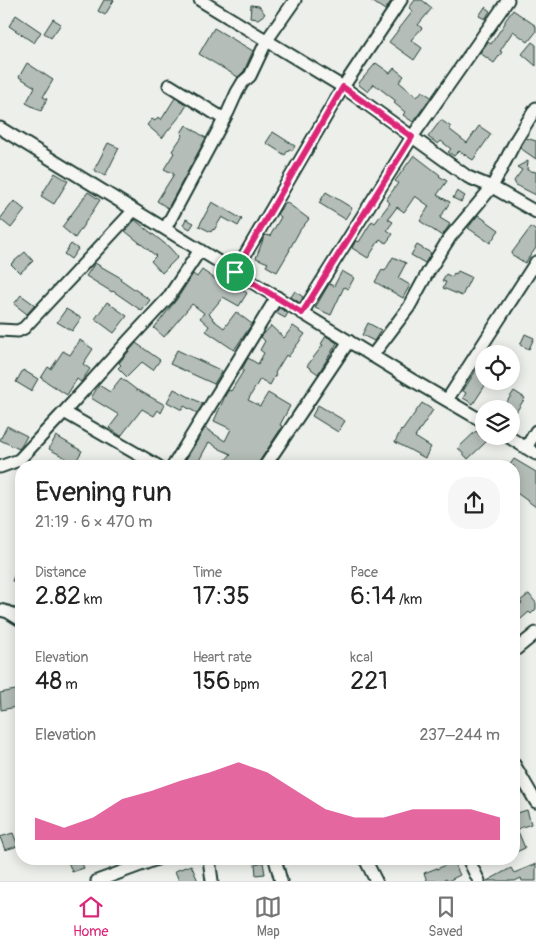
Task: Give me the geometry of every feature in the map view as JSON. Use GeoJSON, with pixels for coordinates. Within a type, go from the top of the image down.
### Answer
{"type":"FeatureCollection","features":[{"type":"Feature","properties":{"kind":"street"},"geometry":{"type":"LineString","coordinates":[[200,0],[343,87],[468,176],[492,187],[536,212]]}},
{"type":"Feature","properties":{"kind":"street"},"geometry":{"type":"LineString","coordinates":[[165,229],[243,82],[250,76],[266,40],[295,0]]}},
{"type":"Feature","properties":{"kind":"street"},"geometry":{"type":"LineString","coordinates":[[235,272],[343,87],[401,0]]}},
{"type":"Feature","properties":{"kind":"street"},"geometry":{"type":"LineString","coordinates":[[302,313],[412,137],[508,0]]}},
{"type":"Feature","properties":{"kind":"street"},"geometry":{"type":"LineString","coordinates":[[169,85],[224,119]]}},
{"type":"Feature","properties":{"kind":"street"},"geometry":{"type":"LineString","coordinates":[[372,356],[409,307],[450,237],[492,187],[516,140],[536,108]]}},
{"type":"Feature","properties":{"kind":"street"},"geometry":{"type":"LineString","coordinates":[[0,128],[372,356],[475,416]]}},
{"type":"Feature","properties":{"kind":"street"},"geometry":{"type":"LineString","coordinates":[[0,330],[18,331],[24,328],[134,210]]}},
{"type":"Feature","properties":{"kind":"street"},"geometry":{"type":"LineString","coordinates":[[19,460],[168,298],[200,250]]}},
{"type":"Feature","properties":{"kind":"street"},"geometry":{"type":"LineString","coordinates":[[448,400],[536,262]]}},
{"type":"Feature","properties":{"kind":"street"},"geometry":{"type":"LineString","coordinates":[[177,460],[277,297]]}},
{"type":"Feature","properties":{"kind":"street"},"geometry":{"type":"LineString","coordinates":[[270,460],[349,341]]}},
{"type":"Feature","properties":{"kind":"street"},"geometry":{"type":"LineString","coordinates":[[64,412],[148,460]]}},
{"type":"Feature","properties":{"kind":"street"},"geometry":{"type":"LineString","coordinates":[[520,444],[531,451],[536,431]]}},
{"type":"Feature","properties":{"kind":"street"},"geometry":{"type":"LineString","coordinates":[[0,467],[15,461]]}},
{"type":"Feature","properties":{"kind":"street"},"geometry":{"type":"LineString","coordinates":[[0,610],[15,616]]}},
{"type":"Feature","properties":{"kind":"street"},"geometry":{"type":"LineString","coordinates":[[520,646],[536,633]]}},
{"type":"Feature","properties":{"kind":"street"},"geometry":{"type":"LineString","coordinates":[[520,774],[536,802]]}},
{"type":"Feature","properties":{"kind":"street"},"geometry":{"type":"LineString","coordinates":[[97,881],[141,865]]}},
{"type":"Feature","properties":{"kind":"street"},"geometry":{"type":"LineString","coordinates":[[211,865],[212,881]]}},
{"type":"Feature","properties":{"kind":"street"},"geometry":{"type":"LineString","coordinates":[[277,865],[281,881]]}},
{"type":"Feature","properties":{"kind":"street"},"geometry":{"type":"LineString","coordinates":[[368,865],[376,881]]}},
{"type":"Feature","properties":{"kind":"street"},"geometry":{"type":"LineString","coordinates":[[471,865],[479,881]]}},
{"type":"Feature","properties":{"kind":"street"},"geometry":{"type":"LineString","coordinates":[[133,868],[133,881]]}},
{"type":"Feature","properties":{"kind":"building"},"geometry":{"type":"Polygon","coordinates":[[[104,0],[114,0],[105,15],[98,11],[104,0]]]}},
{"type":"Feature","properties":{"kind":"building"},"geometry":{"type":"Polygon","coordinates":[[[370,0],[392,0],[385,10],[370,0]]]}},
{"type":"Feature","properties":{"kind":"building"},"geometry":{"type":"Polygon","coordinates":[[[415,0],[422,0],[432,8],[418,25],[422,28],[411,40],[422,48],[414,60],[389,42],[413,11],[409,8],[415,0]]]}},
{"type":"Feature","properties":{"kind":"building"},"geometry":{"type":"Polygon","coordinates":[[[251,5],[259,6],[265,14],[258,19],[250,18],[251,5]]]}},
{"type":"Feature","properties":{"kind":"building"},"geometry":{"type":"Polygon","coordinates":[[[485,7],[490,11],[485,19],[479,16],[485,7]]]}},
{"type":"Feature","properties":{"kind":"building"},"geometry":{"type":"Polygon","coordinates":[[[513,10],[536,26],[536,32],[528,42],[513,31],[494,63],[480,53],[488,42],[491,44],[513,10]]]}},
{"type":"Feature","properties":{"kind":"building"},"geometry":{"type":"Polygon","coordinates":[[[16,15],[41,32],[34,43],[9,26],[16,15]]]}},
{"type":"Feature","properties":{"kind":"building"},"geometry":{"type":"Polygon","coordinates":[[[53,19],[61,24],[51,38],[44,33],[53,19]]]}},
{"type":"Feature","properties":{"kind":"building"},"geometry":{"type":"Polygon","coordinates":[[[214,28],[253,51],[244,71],[238,77],[199,54],[214,28]]]}},
{"type":"Feature","properties":{"kind":"building"},"geometry":{"type":"Polygon","coordinates":[[[532,42],[536,45],[536,66],[522,54],[532,42]]]}},
{"type":"Feature","properties":{"kind":"building"},"geometry":{"type":"Polygon","coordinates":[[[27,63],[53,80],[43,97],[47,99],[41,111],[26,103],[35,87],[19,77],[27,63]]]}},
{"type":"Feature","properties":{"kind":"building"},"geometry":{"type":"Polygon","coordinates":[[[376,63],[390,73],[394,68],[404,76],[399,82],[417,97],[422,91],[431,97],[413,122],[403,115],[405,112],[394,103],[396,101],[374,84],[368,92],[358,84],[376,63]]]}},
{"type":"Feature","properties":{"kind":"building"},"geometry":{"type":"Polygon","coordinates":[[[175,98],[187,105],[162,138],[147,125],[152,119],[155,121],[158,117],[161,120],[175,98]]]}},
{"type":"Feature","properties":{"kind":"building"},"geometry":{"type":"Polygon","coordinates":[[[441,120],[467,143],[479,126],[491,134],[473,160],[459,151],[454,156],[448,152],[451,149],[441,141],[438,144],[428,137],[441,120]]]}},
{"type":"Feature","properties":{"kind":"building"},"geometry":{"type":"Polygon","coordinates":[[[186,125],[206,138],[168,208],[157,201],[174,174],[164,169],[174,153],[172,151],[183,135],[181,133],[186,125]]]}},
{"type":"Feature","properties":{"kind":"building"},"geometry":{"type":"Polygon","coordinates":[[[273,132],[295,146],[292,151],[289,149],[285,155],[266,143],[273,132]]]}},
{"type":"Feature","properties":{"kind":"building"},"geometry":{"type":"Polygon","coordinates":[[[526,138],[536,141],[536,159],[520,148],[526,138]]]}},
{"type":"Feature","properties":{"kind":"building"},"geometry":{"type":"Polygon","coordinates":[[[108,143],[119,148],[105,176],[94,170],[108,143]]]}},
{"type":"Feature","properties":{"kind":"building"},"geometry":{"type":"Polygon","coordinates":[[[414,155],[447,181],[437,195],[450,202],[440,218],[450,224],[442,236],[420,221],[429,206],[415,196],[404,212],[397,207],[388,219],[393,222],[387,230],[393,234],[386,243],[380,239],[368,258],[352,248],[356,240],[359,242],[372,221],[375,223],[390,203],[386,200],[398,183],[395,181],[414,155]]]}},
{"type":"Feature","properties":{"kind":"building"},"geometry":{"type":"Polygon","coordinates":[[[528,161],[527,170],[536,172],[536,195],[516,185],[514,181],[522,170],[517,167],[528,161]]]}},
{"type":"Feature","properties":{"kind":"building"},"geometry":{"type":"Polygon","coordinates":[[[55,173],[68,181],[54,204],[41,196],[55,173]]]}},
{"type":"Feature","properties":{"kind":"building"},"geometry":{"type":"Polygon","coordinates":[[[457,191],[465,196],[461,202],[453,198],[457,191]]]}},
{"type":"Feature","properties":{"kind":"building"},"geometry":{"type":"Polygon","coordinates":[[[88,192],[100,200],[75,238],[62,227],[88,192]]]}},
{"type":"Feature","properties":{"kind":"building"},"geometry":{"type":"Polygon","coordinates":[[[326,192],[352,208],[345,219],[319,203],[326,192]]]}},
{"type":"Feature","properties":{"kind":"building"},"geometry":{"type":"Polygon","coordinates":[[[14,201],[25,210],[11,228],[0,219],[14,201]]]}},
{"type":"Feature","properties":{"kind":"building"},"geometry":{"type":"Polygon","coordinates":[[[212,202],[242,219],[238,226],[222,217],[211,232],[199,226],[212,202]]]}},
{"type":"Feature","properties":{"kind":"building"},"geometry":{"type":"Polygon","coordinates":[[[286,202],[309,219],[300,230],[277,272],[266,266],[268,263],[256,258],[264,237],[266,235],[270,236],[281,217],[277,214],[286,202]]]}},
{"type":"Feature","properties":{"kind":"building"},"geometry":{"type":"Polygon","coordinates":[[[478,215],[499,230],[490,243],[468,228],[478,215]]]}},
{"type":"Feature","properties":{"kind":"building"},"geometry":{"type":"Polygon","coordinates":[[[186,219],[194,223],[190,229],[183,225],[186,219]]]}},
{"type":"Feature","properties":{"kind":"building"},"geometry":{"type":"Polygon","coordinates":[[[135,220],[169,247],[178,257],[162,273],[151,261],[156,256],[125,231],[135,220]]]}},
{"type":"Feature","properties":{"kind":"building"},"geometry":{"type":"Polygon","coordinates":[[[531,227],[536,231],[536,248],[525,263],[511,254],[531,227]]]}},
{"type":"Feature","properties":{"kind":"building"},"geometry":{"type":"Polygon","coordinates":[[[71,244],[78,249],[71,259],[64,254],[71,244]]]}},
{"type":"Feature","properties":{"kind":"building"},"geometry":{"type":"Polygon","coordinates":[[[417,245],[431,253],[425,263],[411,255],[417,245]]]}},
{"type":"Feature","properties":{"kind":"building"},"geometry":{"type":"Polygon","coordinates":[[[25,252],[33,261],[20,273],[11,264],[25,252]]]}},
{"type":"Feature","properties":{"kind":"building"},"geometry":{"type":"Polygon","coordinates":[[[393,257],[406,263],[398,278],[410,285],[403,298],[375,282],[382,270],[385,271],[393,257]]]}},
{"type":"Feature","properties":{"kind":"building"},"geometry":{"type":"Polygon","coordinates":[[[95,263],[121,278],[150,300],[142,311],[113,291],[86,276],[95,263]]]}},
{"type":"Feature","properties":{"kind":"building"},"geometry":{"type":"Polygon","coordinates":[[[202,270],[218,281],[223,273],[235,281],[232,284],[247,293],[239,306],[223,297],[209,314],[212,319],[224,328],[236,312],[252,324],[234,350],[206,331],[209,326],[200,318],[204,313],[192,304],[164,337],[154,328],[177,299],[193,274],[197,277],[202,270]]]}},
{"type":"Feature","properties":{"kind":"building"},"geometry":{"type":"Polygon","coordinates":[[[342,271],[354,278],[348,289],[344,287],[331,315],[315,308],[329,284],[334,286],[342,271]]]}},
{"type":"Feature","properties":{"kind":"building"},"geometry":{"type":"Polygon","coordinates":[[[458,271],[471,277],[462,296],[443,288],[446,282],[442,281],[446,274],[452,277],[458,271]]]}},
{"type":"Feature","properties":{"kind":"building"},"geometry":{"type":"Polygon","coordinates":[[[295,291],[303,297],[300,303],[291,297],[295,291]]]}},
{"type":"Feature","properties":{"kind":"building"},"geometry":{"type":"Polygon","coordinates":[[[21,295],[35,305],[27,314],[14,304],[21,295]]]}},
{"type":"Feature","properties":{"kind":"building"},"geometry":{"type":"Polygon","coordinates":[[[107,302],[127,316],[114,333],[95,319],[107,302]]]}},
{"type":"Feature","properties":{"kind":"building"},"geometry":{"type":"Polygon","coordinates":[[[279,308],[288,313],[285,318],[276,313],[279,308]]]}},
{"type":"Feature","properties":{"kind":"building"},"geometry":{"type":"Polygon","coordinates":[[[66,309],[81,318],[72,331],[57,322],[66,309]]]}},
{"type":"Feature","properties":{"kind":"building"},"geometry":{"type":"Polygon","coordinates":[[[368,323],[381,330],[374,341],[362,335],[368,323]]]}},
{"type":"Feature","properties":{"kind":"building"},"geometry":{"type":"Polygon","coordinates":[[[271,326],[284,338],[293,326],[305,334],[288,357],[286,355],[270,385],[260,379],[248,400],[260,406],[268,393],[290,406],[280,425],[282,426],[280,430],[260,460],[226,460],[231,454],[209,442],[199,460],[186,460],[205,428],[225,441],[231,429],[214,421],[226,394],[229,390],[231,391],[244,370],[242,369],[248,358],[258,364],[264,353],[260,350],[265,341],[261,337],[271,326]]]}},
{"type":"Feature","properties":{"kind":"building"},"geometry":{"type":"Polygon","coordinates":[[[525,334],[534,338],[529,349],[520,345],[525,334]]]}},
{"type":"Feature","properties":{"kind":"building"},"geometry":{"type":"Polygon","coordinates":[[[326,336],[337,343],[318,374],[307,366],[323,345],[321,344],[326,336]]]}},
{"type":"Feature","properties":{"kind":"building"},"geometry":{"type":"Polygon","coordinates":[[[80,340],[93,349],[83,364],[90,369],[81,382],[77,379],[67,395],[41,378],[48,367],[51,369],[63,351],[70,355],[80,340]]]}},
{"type":"Feature","properties":{"kind":"building"},"geometry":{"type":"Polygon","coordinates":[[[136,343],[160,360],[153,370],[142,362],[127,377],[118,368],[121,365],[119,363],[136,343]]]}},
{"type":"Feature","properties":{"kind":"building"},"geometry":{"type":"Polygon","coordinates":[[[177,350],[222,371],[214,384],[170,364],[177,350]]]}},
{"type":"Feature","properties":{"kind":"building"},"geometry":{"type":"Polygon","coordinates":[[[23,370],[38,379],[31,391],[16,382],[23,370]]]}},
{"type":"Feature","properties":{"kind":"building"},"geometry":{"type":"Polygon","coordinates":[[[475,372],[475,390],[482,390],[473,404],[463,398],[466,393],[463,391],[475,372]]]}},
{"type":"Feature","properties":{"kind":"building"},"geometry":{"type":"Polygon","coordinates":[[[121,378],[138,391],[165,405],[161,413],[158,410],[154,416],[142,409],[121,436],[109,428],[119,415],[91,398],[99,385],[110,392],[121,378]]]}},
{"type":"Feature","properties":{"kind":"building"},"geometry":{"type":"Polygon","coordinates":[[[174,389],[203,404],[197,413],[184,406],[182,410],[167,402],[174,389]]]}},
{"type":"Feature","properties":{"kind":"building"},"geometry":{"type":"Polygon","coordinates":[[[514,391],[525,398],[520,406],[520,400],[508,400],[514,391]]]}},
{"type":"Feature","properties":{"kind":"building"},"geometry":{"type":"Polygon","coordinates":[[[422,403],[433,410],[415,437],[431,447],[425,458],[395,442],[401,430],[422,403]]]}},
{"type":"Feature","properties":{"kind":"building"},"geometry":{"type":"Polygon","coordinates":[[[318,405],[345,421],[338,432],[312,416],[318,405]]]}},
{"type":"Feature","properties":{"kind":"building"},"geometry":{"type":"Polygon","coordinates":[[[7,426],[27,436],[19,449],[0,440],[7,426]]]}},
{"type":"Feature","properties":{"kind":"building"},"geometry":{"type":"Polygon","coordinates":[[[475,432],[475,445],[483,445],[468,459],[458,448],[475,432]]]}},
{"type":"Feature","properties":{"kind":"building"},"geometry":{"type":"Polygon","coordinates":[[[56,436],[82,451],[77,460],[65,460],[66,458],[49,449],[56,436]]]}},
{"type":"Feature","properties":{"kind":"building"},"geometry":{"type":"Polygon","coordinates":[[[520,463],[536,472],[536,507],[520,495],[520,463]]]}},
{"type":"Feature","properties":{"kind":"building"},"geometry":{"type":"Polygon","coordinates":[[[529,594],[536,603],[536,609],[520,620],[520,605],[522,603],[520,601],[529,594]]]}},
{"type":"Feature","properties":{"kind":"building"},"geometry":{"type":"Polygon","coordinates":[[[15,690],[15,707],[1,710],[0,693],[15,690]]]}},
{"type":"Feature","properties":{"kind":"building"},"geometry":{"type":"Polygon","coordinates":[[[527,810],[531,824],[520,828],[520,812],[527,810]]]}},
{"type":"Feature","properties":{"kind":"building"},"geometry":{"type":"Polygon","coordinates":[[[13,833],[15,847],[5,850],[0,837],[13,833]]]}},
{"type":"Feature","properties":{"kind":"building"},"geometry":{"type":"Polygon","coordinates":[[[520,836],[525,848],[520,850],[520,836]]]}},
{"type":"Feature","properties":{"kind":"building"},"geometry":{"type":"Polygon","coordinates":[[[536,864],[536,881],[522,881],[521,878],[515,881],[487,881],[511,868],[514,873],[536,864]]]}},
{"type":"Feature","properties":{"kind":"building"},"geometry":{"type":"Polygon","coordinates":[[[69,865],[83,865],[84,868],[72,872],[69,865]]]}},
{"type":"Feature","properties":{"kind":"building"},"geometry":{"type":"Polygon","coordinates":[[[191,865],[198,881],[179,881],[175,871],[191,865]]]}},
{"type":"Feature","properties":{"kind":"building"},"geometry":{"type":"Polygon","coordinates":[[[255,865],[264,865],[265,874],[256,875],[255,865]]]}},
{"type":"Feature","properties":{"kind":"building"},"geometry":{"type":"Polygon","coordinates":[[[445,865],[455,865],[460,875],[448,881],[446,879],[442,881],[427,881],[424,873],[445,865]]]}},
{"type":"Feature","properties":{"kind":"route"},"geometry":{"type":"LineString","coordinates":[[343,87],[412,137],[302,313],[235,272],[343,87]]}}]}
